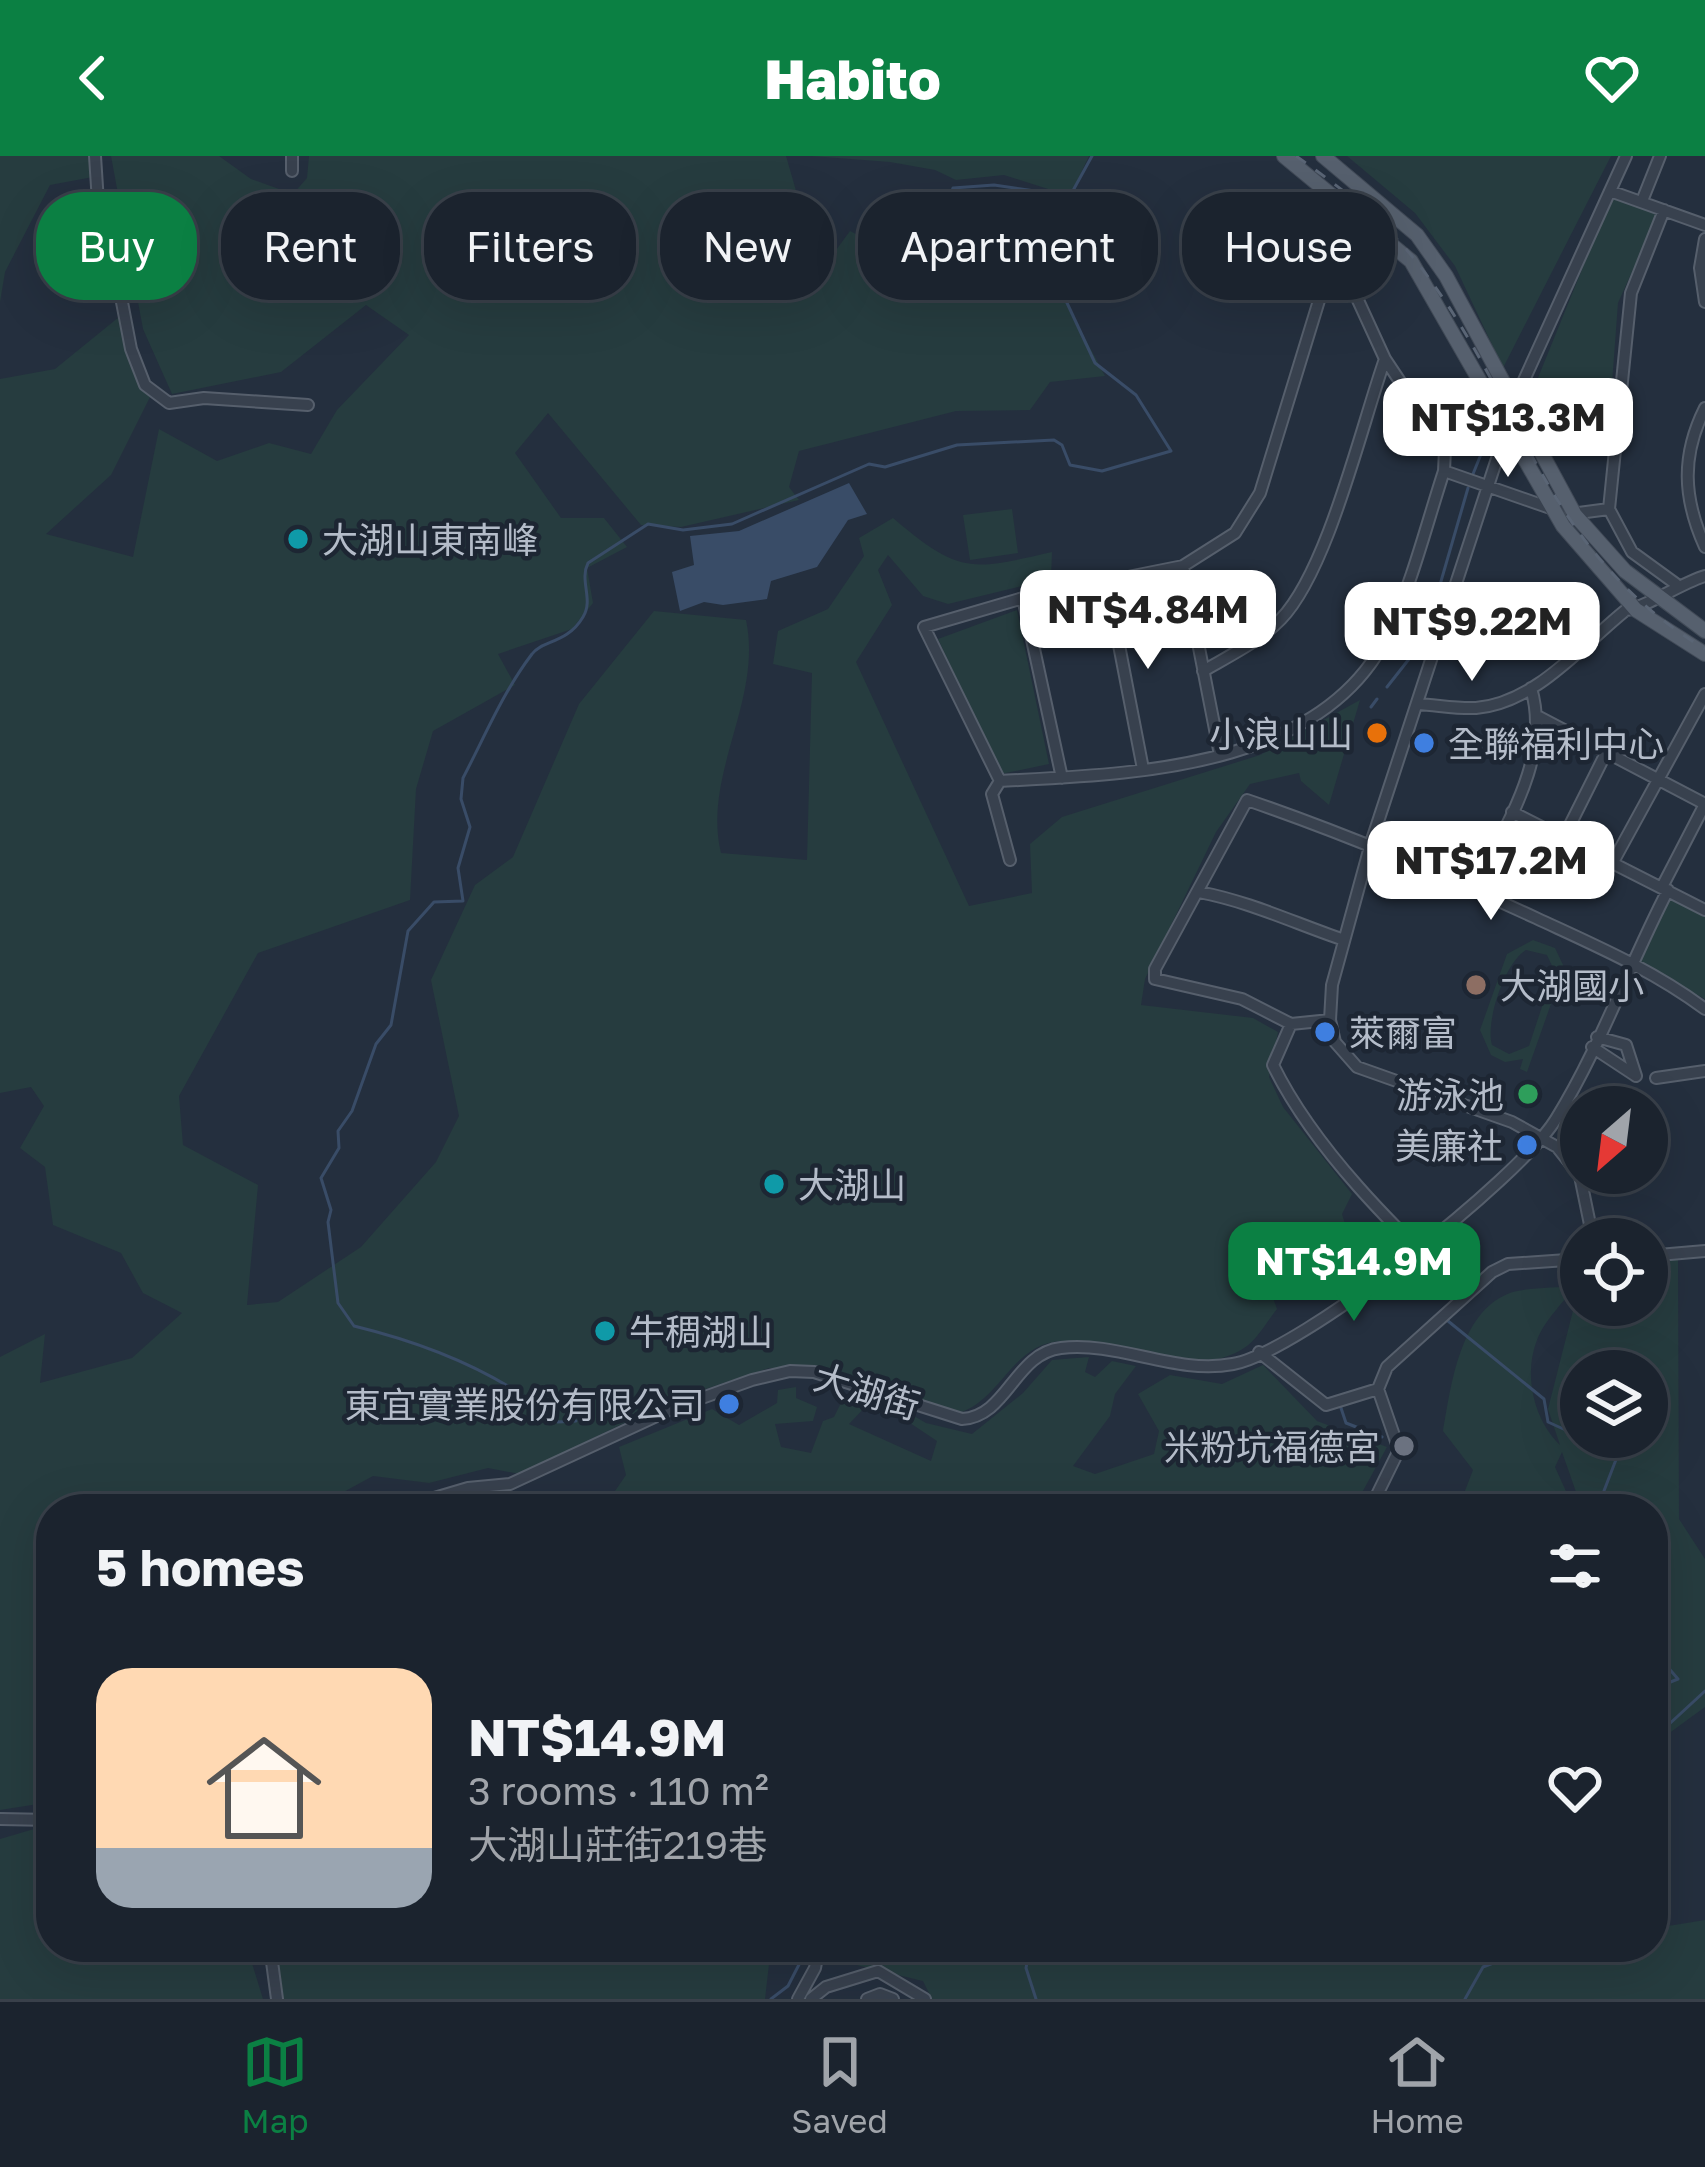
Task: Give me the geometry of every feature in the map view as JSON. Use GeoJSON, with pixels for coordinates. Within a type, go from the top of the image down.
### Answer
{"type":"FeatureCollection","features":[{"type":"Feature","properties":{"kind":"main road"},"geometry":{"type":"LineString","coordinates":[[1284,156],[1411,261],[1552,509],[1591,563],[1636,610],[1705,654]]}},
{"type":"Feature","properties":{"kind":"main road"},"geometry":{"type":"LineString","coordinates":[[1323,156],[1417,235],[1515,400],[1575,515],[1653,596],[1705,631]]}},
{"type":"Feature","properties":{"kind":"street"},"geometry":{"type":"LineString","coordinates":[[94,156],[100,233],[111,254],[131,349],[146,385],[169,403],[203,398],[308,405]]}},
{"type":"Feature","properties":{"kind":"street"},"geometry":{"type":"LineString","coordinates":[[292,156],[292,171]]}},
{"type":"Feature","properties":{"kind":"street"},"geometry":{"type":"LineString","coordinates":[[1515,400],[1626,156]]}},
{"type":"Feature","properties":{"kind":"street"},"geometry":{"type":"LineString","coordinates":[[1642,201],[1660,156]]}},
{"type":"Feature","properties":{"kind":"street"},"geometry":{"type":"LineString","coordinates":[[1610,191],[1705,225]]}},
{"type":"Feature","properties":{"kind":"street"},"geometry":{"type":"LineString","coordinates":[[1664,210],[1631,293],[1609,509],[1632,552],[1676,584]]}},
{"type":"Feature","properties":{"kind":"street"},"geometry":{"type":"LineString","coordinates":[[1705,239],[1700,268],[1705,302]]}},
{"type":"Feature","properties":{"kind":"street"},"geometry":{"type":"LineString","coordinates":[[1335,280],[1351,285],[1385,359],[1445,449],[1444,471],[1390,632],[1366,665],[1302,722],[1220,755],[1143,769],[1000,781],[924,627],[1023,598],[1183,566],[1235,533],[1259,493],[1322,293],[1335,280]]}},
{"type":"Feature","properties":{"kind":"street"},"geometry":{"type":"LineString","coordinates":[[1203,671],[1277,624],[1293,606],[1324,536],[1385,359]]}},
{"type":"Feature","properties":{"kind":"street"},"geometry":{"type":"LineString","coordinates":[[1705,408],[1687,456],[1688,501],[1705,547]]}},
{"type":"Feature","properties":{"kind":"street"},"geometry":{"type":"LineString","coordinates":[[1507,428],[1371,843],[1331,987],[1330,1020],[1335,1042],[1357,1067],[1542,1137],[1580,1176],[1589,1218]]}},
{"type":"Feature","properties":{"kind":"street"},"geometry":{"type":"LineString","coordinates":[[1444,471],[1575,515],[1609,509]]}},
{"type":"Feature","properties":{"kind":"street"},"geometry":{"type":"LineString","coordinates":[[1688,501],[1705,497]]}},
{"type":"Feature","properties":{"kind":"street"},"geometry":{"type":"LineString","coordinates":[[1183,566],[1220,755]]}},
{"type":"Feature","properties":{"kind":"street"},"geometry":{"type":"LineString","coordinates":[[1418,704],[1477,708],[1531,688],[1626,610],[1636,610],[1676,584],[1705,576]]}},
{"type":"Feature","properties":{"kind":"street"},"geometry":{"type":"LineString","coordinates":[[1691,580],[1705,586]]}},
{"type":"Feature","properties":{"kind":"street"},"geometry":{"type":"LineString","coordinates":[[1108,583],[1143,769]]}},
{"type":"Feature","properties":{"kind":"street"},"geometry":{"type":"LineString","coordinates":[[1023,598],[1062,778]]}},
{"type":"Feature","properties":{"kind":"street"},"geometry":{"type":"LineString","coordinates":[[1474,889],[1527,778],[1539,717],[1531,688]]}},
{"type":"Feature","properties":{"kind":"street"},"geometry":{"type":"LineString","coordinates":[[1613,862],[1705,694]]}},
{"type":"Feature","properties":{"kind":"street"},"geometry":{"type":"LineString","coordinates":[[1378,1389],[1325,1406],[1259,1352],[1374,1286],[1542,1137],[1595,1042],[1705,804],[1539,717]]}},
{"type":"Feature","properties":{"kind":"street"},"geometry":{"type":"LineString","coordinates":[[1564,837],[1606,753]]}},
{"type":"Feature","properties":{"kind":"street"},"geometry":{"type":"LineString","coordinates":[[1000,781],[992,794],[1010,860]]}},
{"type":"Feature","properties":{"kind":"street"},"geometry":{"type":"LineString","coordinates":[[1330,1020],[1291,1024],[1243,999],[1155,979],[1155,969],[1247,800],[1371,843],[1474,889],[1630,963],[1705,1010]]}},
{"type":"Feature","properties":{"kind":"street"},"geometry":{"type":"LineString","coordinates":[[1512,812],[1705,910]]}},
{"type":"Feature","properties":{"kind":"street"},"geometry":{"type":"LineString","coordinates":[[1199,892],[1255,902],[1280,918],[1344,940]]}},
{"type":"Feature","properties":{"kind":"street"},"geometry":{"type":"LineString","coordinates":[[1291,1024],[1273,1065],[1297,1113],[1418,1250],[1465,1294]]}},
{"type":"Feature","properties":{"kind":"street"},"geometry":{"type":"LineString","coordinates":[[1595,1042],[1626,1045],[1636,1076],[1595,1042]]}},
{"type":"Feature","properties":{"kind":"street"},"geometry":{"type":"LineString","coordinates":[[1656,1078],[1705,1071]]}},
{"type":"Feature","properties":{"kind":"street"},"geometry":{"type":"LineString","coordinates":[[1668,1254],[1705,1251]]}},
{"type":"Feature","properties":{"kind":"street"},"geometry":{"type":"LineString","coordinates":[[1377,1494],[1399,1450],[1378,1389],[1387,1367],[1465,1294],[1508,1264],[1560,1260]]}},
{"type":"Feature","properties":{"kind":"street","name":"大湖街"},"geometry":{"type":"LineString","coordinates":[[448,1494],[510,1484],[674,1408],[790,1371],[814,1372],[962,1419],[985,1411],[1022,1367],[1058,1348],[1214,1367],[1241,1363],[1259,1352]]}},
{"type":"Feature","properties":{"kind":"street"},"geometry":{"type":"LineString","coordinates":[[0,1819],[36,1820]]}},
{"type":"Feature","properties":{"kind":"street"},"geometry":{"type":"LineString","coordinates":[[272,1962],[277,1999]]}},
{"type":"Feature","properties":{"kind":"street"},"geometry":{"type":"LineString","coordinates":[[798,1999],[816,1962]]}},
{"type":"Feature","properties":{"kind":"street"},"geometry":{"type":"LineString","coordinates":[[811,1999],[826,1988],[878,1970],[926,1999]]}},
{"type":"Feature","properties":{"kind":"street"},"geometry":{"type":"LineString","coordinates":[[867,1999],[880,1994],[893,1999]]}},
{"type":"Feature","properties":{"kind":"green space"},"geometry":{"type":"Polygon","coordinates":[[[0,156],[90,156],[93,177],[36,192],[36,212],[5,272],[0,302],[0,156]]]}},
{"type":"Feature","properties":{"kind":"green space"},"geometry":{"type":"Polygon","coordinates":[[[111,156],[219,156],[251,179],[287,192],[221,192],[221,300],[400,300],[400,192],[295,192],[307,178],[309,156],[786,156],[796,192],[660,192],[660,300],[834,300],[834,253],[850,231],[858,235],[858,300],[1065,300],[1105,376],[1050,382],[1030,410],[956,411],[799,451],[789,487],[799,500],[681,527],[641,525],[548,413],[515,453],[561,518],[604,518],[627,547],[587,568],[593,603],[572,629],[498,654],[515,685],[433,731],[416,789],[410,900],[258,953],[179,1096],[183,1145],[258,1185],[247,1305],[278,1302],[361,1247],[436,1162],[459,1116],[431,980],[475,885],[513,857],[579,704],[654,611],[746,620],[747,679],[719,795],[721,853],[807,860],[812,673],[773,664],[778,631],[828,609],[864,556],[859,538],[893,518],[934,550],[966,563],[1002,563],[1052,552],[1051,579],[948,604],[923,596],[888,555],[878,570],[892,605],[856,662],[969,906],[1032,893],[1030,844],[1062,817],[1260,755],[1360,700],[1329,805],[1301,781],[1299,773],[1250,784],[1216,832],[1145,979],[1141,1005],[1253,1018],[1278,1032],[1269,1077],[1283,1107],[1352,1194],[1342,1214],[1352,1247],[1300,1275],[1290,1264],[1270,1271],[1268,1284],[1277,1309],[1247,1346],[1226,1357],[1180,1361],[1084,1342],[1045,1344],[1019,1361],[974,1406],[959,1413],[831,1371],[769,1368],[669,1401],[520,1474],[488,1468],[429,1483],[373,1476],[340,1494],[36,1494],[36,1804],[0,1810],[0,1357],[45,1334],[40,1383],[132,1358],[182,1313],[143,1293],[121,1253],[53,1225],[45,1167],[20,1148],[44,1106],[31,1087],[0,1093],[0,379],[55,369],[119,317],[151,395],[111,475],[46,534],[133,557],[159,429],[217,461],[269,443],[311,454],[337,410],[409,335],[366,305],[281,372],[172,394],[143,329],[138,300],[197,300],[197,192],[118,192],[111,156]]]}},
{"type":"Feature","properties":{"kind":"green space"},"geometry":{"type":"Polygon","coordinates":[[[811,156],[1089,156],[1072,192],[1004,175],[956,180],[935,170],[811,156]]]}},
{"type":"Feature","properties":{"kind":"green space"},"geometry":{"type":"Polygon","coordinates":[[[1347,156],[1611,156],[1503,368],[1455,266],[1415,213],[1347,156]]]}},
{"type":"Feature","properties":{"kind":"green space"},"geometry":{"type":"Polygon","coordinates":[[[1611,198],[1658,214],[1618,303],[1608,437],[1557,455],[1531,395],[1611,198]]]}},
{"type":"Feature","properties":{"kind":"green space"},"geometry":{"type":"Polygon","coordinates":[[[1012,509],[1018,553],[970,560],[963,515],[1012,509]]]}},
{"type":"Feature","properties":{"kind":"green space"},"geometry":{"type":"Polygon","coordinates":[[[1017,610],[1049,764],[1001,774],[938,639],[1017,610]]]}},
{"type":"Feature","properties":{"kind":"green space"},"geometry":{"type":"Polygon","coordinates":[[[1672,893],[1705,909],[1705,999],[1637,963],[1672,893]]]}},
{"type":"Feature","properties":{"kind":"green space"},"geometry":{"type":"Polygon","coordinates":[[[1533,940],[1555,948],[1564,967],[1527,1072],[1520,1069],[1523,1059],[1505,1062],[1491,1055],[1480,1030],[1507,954],[1533,940]],[[1526,950],[1498,993],[1491,1022],[1492,1045],[1509,1054],[1529,1046],[1554,970],[1547,955],[1526,950]]]}},
{"type":"Feature","properties":{"kind":"green space"},"geometry":{"type":"Polygon","coordinates":[[[1668,1259],[1678,1259],[1679,1519],[1705,1559],[1705,1707],[1668,1734],[1668,1494],[1577,1494],[1564,1458],[1668,1458],[1668,1350],[1563,1350],[1569,1326],[1668,1326],[1668,1259]]]}},
{"type":"Feature","properties":{"kind":"green space"},"geometry":{"type":"Polygon","coordinates":[[[1560,1287],[1560,1305],[1540,1333],[1531,1368],[1538,1410],[1560,1445],[1555,1467],[1567,1494],[1464,1494],[1473,1470],[1443,1431],[1460,1353],[1479,1316],[1510,1293],[1560,1287]]]}},
{"type":"Feature","properties":{"kind":"green space"},"geometry":{"type":"Polygon","coordinates":[[[1089,1357],[1085,1372],[1095,1377],[1112,1361],[1136,1366],[1115,1394],[1110,1416],[1073,1466],[1095,1474],[1154,1454],[1159,1431],[1138,1394],[1170,1375],[1222,1384],[1263,1365],[1317,1421],[1387,1447],[1361,1494],[615,1491],[626,1475],[619,1447],[712,1409],[739,1425],[777,1403],[778,1390],[796,1387],[796,1398],[817,1407],[813,1421],[775,1424],[781,1447],[811,1453],[823,1421],[834,1417],[842,1401],[833,1392],[870,1402],[849,1424],[931,1461],[937,1441],[901,1417],[902,1409],[926,1423],[972,1434],[1023,1393],[1052,1360],[1089,1357]]]}},
{"type":"Feature","properties":{"kind":"green space"},"geometry":{"type":"Polygon","coordinates":[[[1560,1362],[1560,1445],[1548,1409],[1560,1362]]]}},
{"type":"Feature","properties":{"kind":"green space"},"geometry":{"type":"Polygon","coordinates":[[[36,1828],[36,1962],[252,1962],[263,1999],[0,1999],[0,1839],[36,1828]]]}},
{"type":"Feature","properties":{"kind":"green space"},"geometry":{"type":"Polygon","coordinates":[[[1705,1920],[1705,1999],[932,1999],[923,1981],[848,1963],[1668,1962],[1668,1926],[1705,1920]]]}},
{"type":"Feature","properties":{"kind":"green space"},"geometry":{"type":"Polygon","coordinates":[[[277,1962],[769,1962],[765,1999],[281,1999],[277,1962]]]}},
{"type":"Feature","properties":{"kind":"water"},"geometry":{"type":"Polygon","coordinates":[[[849,483],[867,514],[848,520],[817,567],[771,581],[767,599],[723,605],[704,602],[680,611],[672,572],[694,565],[690,536],[739,531],[849,483]]]}},
{"type":"Feature","properties":{"kind":"waterway"},"geometry":{"type":"LineString","coordinates":[[576,1421],[558,1422],[512,1388],[462,1362],[354,1326],[338,1303],[328,1222],[331,1210],[321,1178],[339,1148],[338,1131],[352,1111],[376,1044],[391,1025],[408,931],[434,902],[463,901],[458,868],[470,827],[461,799],[463,778],[532,654],[570,632],[583,617],[588,563],[648,524],[683,530],[732,524],[869,464],[885,467],[957,445],[1054,440],[1062,445],[1070,465],[1102,471],[1171,451],[1136,395],[1095,363],[1054,275],[1011,243],[955,244],[935,239],[953,188],[994,185],[1070,196],[1092,156]]}},
{"type":"Feature","properties":{"kind":"waterway"},"geometry":{"type":"LineString","coordinates":[[1473,474],[1490,432]]}},
{"type":"Feature","properties":{"kind":"waterway"},"geometry":{"type":"LineString","coordinates":[[1387,687],[1424,640],[1468,488]]}},
{"type":"Feature","properties":{"kind":"waterway"},"geometry":{"type":"LineString","coordinates":[[1371,707],[1377,699]]}},
{"type":"Feature","properties":{"kind":"waterway"},"geometry":{"type":"LineString","coordinates":[[1448,1321],[1544,1399],[1548,1422],[1560,1427]]}},
{"type":"Feature","properties":{"kind":"waterway"},"geometry":{"type":"LineString","coordinates":[[1340,1405],[1346,1423],[1382,1437]]}},
{"type":"Feature","properties":{"kind":"waterway"},"geometry":{"type":"LineString","coordinates":[[1603,1494],[1617,1458]]}},
{"type":"Feature","properties":{"kind":"waterway"},"geometry":{"type":"LineString","coordinates":[[1668,1667],[1678,1679],[1668,1683]]}},
{"type":"Feature","properties":{"kind":"waterway"},"geometry":{"type":"LineString","coordinates":[[1668,1725],[1705,1691]]}},
{"type":"Feature","properties":{"kind":"waterway"},"geometry":{"type":"LineString","coordinates":[[771,1999],[788,1986],[800,1962]]}},
{"type":"Feature","properties":{"kind":"waterway"},"geometry":{"type":"LineString","coordinates":[[1027,1962],[1036,1999]]}},
{"type":"Feature","properties":{"kind":"waterway"},"geometry":{"type":"LineString","coordinates":[[1465,1999],[1483,1967],[1496,1962]]}},
{"type":"Feature","properties":{"kind":"railway"},"geometry":{"type":"LineString","coordinates":[[1296,156],[1362,206],[1406,249],[1455,317],[1541,472],[1606,567],[1650,610],[1705,649]]}},
{"type":"Feature","properties":{"kind":"place","name":"大湖山東南峰"},"geometry":{"type":"Point","coordinates":[298,539]}},
{"type":"Feature","properties":{"kind":"place","name":"小浪山山"},"geometry":{"type":"Point","coordinates":[1377,733]}},
{"type":"Feature","properties":{"kind":"place","name":"全聯福利中心"},"geometry":{"type":"Point","coordinates":[1424,743]}},
{"type":"Feature","properties":{"kind":"place","name":"大湖國小"},"geometry":{"type":"Point","coordinates":[1476,985]}},
{"type":"Feature","properties":{"kind":"place","name":"萊爾富"},"geometry":{"type":"Point","coordinates":[1325,1032]}},
{"type":"Feature","properties":{"kind":"place","name":"游泳池"},"geometry":{"type":"Point","coordinates":[1528,1094]}},
{"type":"Feature","properties":{"kind":"place","name":"美廉社"},"geometry":{"type":"Point","coordinates":[1527,1145]}},
{"type":"Feature","properties":{"kind":"place","name":"大湖山"},"geometry":{"type":"Point","coordinates":[774,1184]}},
{"type":"Feature","properties":{"kind":"place","name":"牛稠湖山"},"geometry":{"type":"Point","coordinates":[605,1331]}},
{"type":"Feature","properties":{"kind":"place","name":"東宜實業股份有限公司"},"geometry":{"type":"Point","coordinates":[729,1404]}},
{"type":"Feature","properties":{"kind":"place","name":"米粉坑福德宮"},"geometry":{"type":"Point","coordinates":[1404,1446]}}]}
